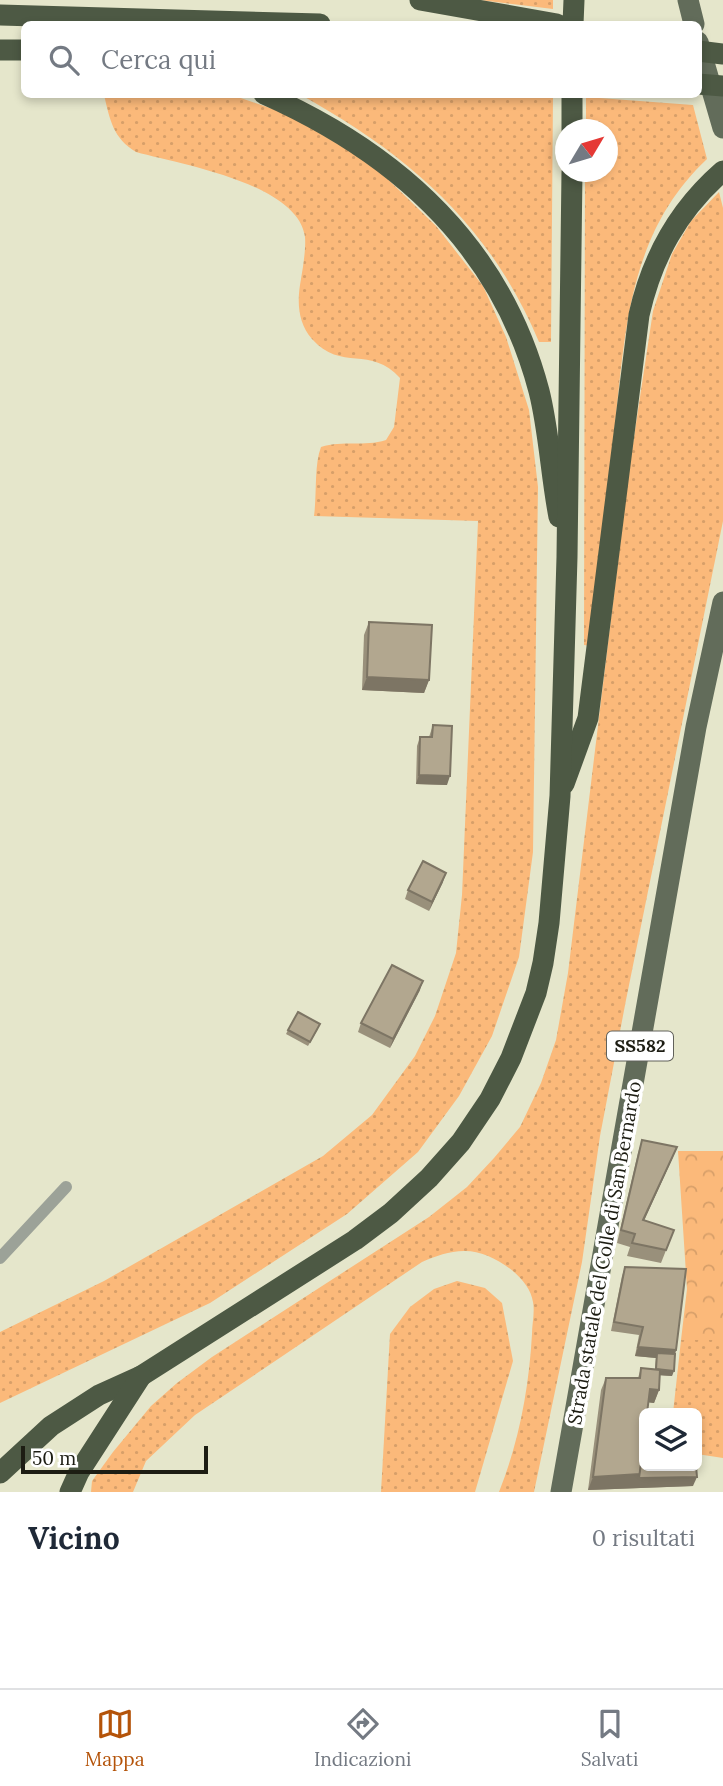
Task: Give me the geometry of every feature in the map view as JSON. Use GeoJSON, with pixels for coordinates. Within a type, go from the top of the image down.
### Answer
{"type":"FeatureCollection","features":[{"type":"Feature","properties":{"kind":"highway"},"geometry":{"type":"LineString","coordinates":[[420,0],[493,16],[538,21]]}},
{"type":"Feature","properties":{"kind":"highway"},"geometry":{"type":"LineString","coordinates":[[573,0],[573,21]]}},
{"type":"Feature","properties":{"kind":"highway"},"geometry":{"type":"LineString","coordinates":[[0,15],[211,21]]}},
{"type":"Feature","properties":{"kind":"highway"},"geometry":{"type":"LineString","coordinates":[[0,50],[21,50]]}},
{"type":"Feature","properties":{"kind":"highway"},"geometry":{"type":"LineString","coordinates":[[702,51],[723,54]]}},
{"type":"Feature","properties":{"kind":"highway"},"geometry":{"type":"LineString","coordinates":[[702,84],[723,86]]}},
{"type":"Feature","properties":{"kind":"highway"},"geometry":{"type":"LineString","coordinates":[[273,98],[316,118],[370,151],[428,200],[483,266],[518,330],[530,361],[539,393],[548,464],[567,557]]}},
{"type":"Feature","properties":{"kind":"highway"},"geometry":{"type":"LineString","coordinates":[[572,98],[572,119]]}},
{"type":"Feature","properties":{"kind":"highway"},"geometry":{"type":"LineString","coordinates":[[559,796],[588,718],[639,315],[646,284],[660,249],[685,209],[723,171]]}},
{"type":"Feature","properties":{"kind":"highway"},"geometry":{"type":"LineString","coordinates":[[0,1473],[51,1426],[99,1395],[141,1376],[355,1240],[429,1178],[461,1142],[490,1099],[511,1058],[536,993],[549,923],[559,796],[567,557],[572,182]]}},
{"type":"Feature","properties":{"kind":"highway"},"geometry":{"type":"LineString","coordinates":[[70,1492],[141,1376]]}},
{"type":"Feature","properties":{"kind":"main road"},"geometry":{"type":"LineString","coordinates":[[688,0],[693,21]]}},
{"type":"Feature","properties":{"kind":"main road"},"geometry":{"type":"LineString","coordinates":[[702,56],[723,128]]}},
{"type":"Feature","properties":{"kind":"main road","name":"Strada statale del Colle di San Bernardo"},"geometry":{"type":"LineString","coordinates":[[561,1492],[694,740],[723,602]]}},
{"type":"Feature","properties":{"kind":"lane"},"geometry":{"type":"LineString","coordinates":[[0,1258],[66,1187]]}},
{"type":"Feature","properties":{"kind":"green space"},"geometry":{"type":"Polygon","coordinates":[[[480,0],[553,0],[553,9],[480,0]]]}},
{"type":"Feature","properties":{"kind":"green space"},"geometry":{"type":"Polygon","coordinates":[[[105,98],[241,98],[296,117],[367,159],[436,226],[483,286],[506,337],[529,410],[538,487],[533,852],[519,957],[492,1036],[459,1096],[418,1152],[347,1214],[210,1303],[0,1403],[0,1332],[104,1281],[323,1156],[372,1115],[415,1056],[435,1016],[456,953],[462,895],[478,521],[314,516],[317,462],[321,447],[386,440],[394,427],[400,378],[378,363],[345,357],[323,349],[307,332],[299,303],[305,237],[297,218],[282,203],[234,179],[136,152],[122,141],[111,120],[105,98]]]}},
{"type":"Feature","properties":{"kind":"green space"},"geometry":{"type":"Polygon","coordinates":[[[306,98],[553,98],[551,342],[539,342],[519,300],[496,262],[471,228],[442,197],[377,142],[306,98]]]}},
{"type":"Feature","properties":{"kind":"green space"},"geometry":{"type":"Polygon","coordinates":[[[586,98],[693,105],[707,159],[680,189],[659,221],[644,256],[634,291],[621,366],[591,646],[584,645],[585,182],[618,182],[618,119],[586,119],[586,98]]]}},
{"type":"Feature","properties":{"kind":"green space"},"geometry":{"type":"Polygon","coordinates":[[[719,192],[723,208],[723,521],[626,1000],[600,1136],[582,1262],[534,1492],[499,1492],[512,1454],[526,1395],[533,1302],[524,1282],[506,1266],[485,1255],[464,1251],[443,1254],[422,1262],[195,1415],[146,1461],[133,1492],[91,1492],[92,1481],[113,1452],[151,1406],[177,1383],[212,1357],[429,1217],[467,1187],[520,1127],[541,1083],[556,1040],[568,973],[629,470],[653,311],[672,254],[691,221],[719,192]]]}},
{"type":"Feature","properties":{"kind":"green space"},"geometry":{"type":"Polygon","coordinates":[[[678,1151],[723,1151],[723,1340],[681,1340],[687,1289],[678,1151]]]}},
{"type":"Feature","properties":{"kind":"green space"},"geometry":{"type":"Polygon","coordinates":[[[457,1281],[485,1288],[502,1303],[513,1361],[475,1492],[381,1492],[390,1334],[410,1307],[434,1289],[457,1281]]]}},
{"type":"Feature","properties":{"kind":"green space"},"geometry":{"type":"Polygon","coordinates":[[[681,1340],[723,1340],[723,1458],[702,1455],[702,1408],[674,1408],[681,1340]]]}},
{"type":"Feature","properties":{"kind":"building"},"geometry":{"type":"Polygon","coordinates":[[[369,622],[432,625],[429,680],[367,677],[369,622]]]}},
{"type":"Feature","properties":{"kind":"building"},"geometry":{"type":"Polygon","coordinates":[[[433,725],[452,726],[450,776],[419,775],[420,737],[432,737],[433,725]]]}},
{"type":"Feature","properties":{"kind":"building"},"geometry":{"type":"Polygon","coordinates":[[[423,861],[446,873],[432,902],[408,890],[423,861]]]}},
{"type":"Feature","properties":{"kind":"building"},"geometry":{"type":"Polygon","coordinates":[[[392,965],[423,981],[393,1039],[361,1023],[392,965]]]}},
{"type":"Feature","properties":{"kind":"building"},"geometry":{"type":"Polygon","coordinates":[[[298,1012],[320,1024],[310,1042],[288,1030],[298,1012]]]}},
{"type":"Feature","properties":{"kind":"building"},"geometry":{"type":"Polygon","coordinates":[[[642,1140],[677,1147],[643,1220],[674,1230],[666,1250],[632,1243],[635,1234],[621,1230],[642,1140]]]}},
{"type":"Feature","properties":{"kind":"building"},"geometry":{"type":"Polygon","coordinates":[[[625,1267],[686,1269],[676,1350],[638,1347],[643,1327],[614,1322],[625,1267]]]}},
{"type":"Feature","properties":{"kind":"building"},"geometry":{"type":"Polygon","coordinates":[[[657,1353],[675,1354],[674,1371],[656,1369],[657,1353]]]}},
{"type":"Feature","properties":{"kind":"building"},"geometry":{"type":"Polygon","coordinates":[[[641,1368],[660,1370],[659,1390],[650,1389],[648,1408],[639,1408],[640,1474],[593,1477],[606,1378],[640,1378],[641,1368]]]}},
{"type":"Feature","properties":{"kind":"building"},"geometry":{"type":"Polygon","coordinates":[[[640,1471],[696,1471],[697,1477],[639,1478],[640,1471]]]}}]}
